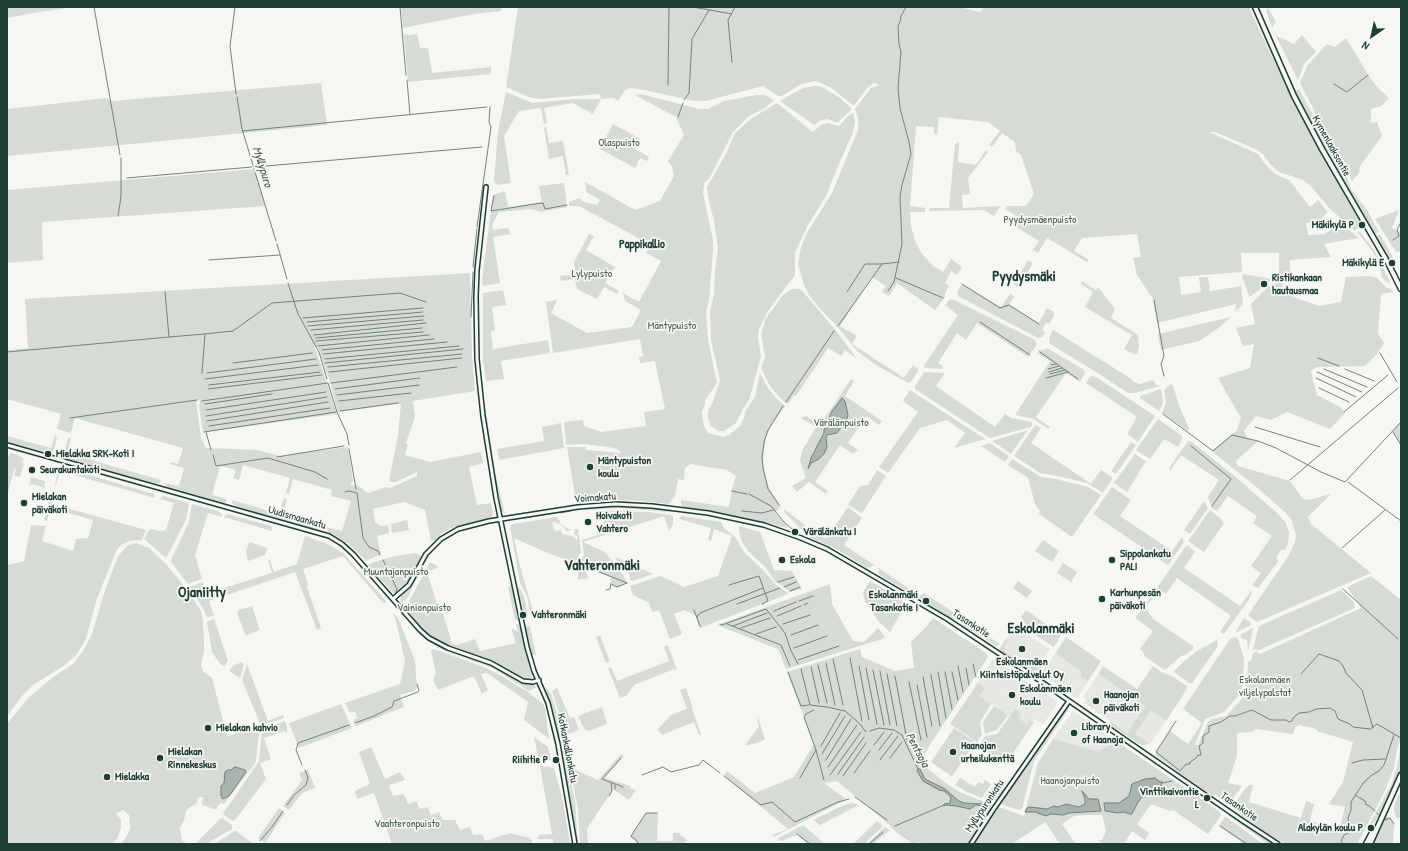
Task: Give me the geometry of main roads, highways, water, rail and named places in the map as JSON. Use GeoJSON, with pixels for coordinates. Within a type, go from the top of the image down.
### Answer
{"type":"FeatureCollection","features":[{"type":"Feature","properties":{"kind":"main road","name":"Kymenlaaksontie"},"geometry":{"type":"LineString","coordinates":[[1255,7],[1294,96],[1322,149],[1388,263],[1401,289]]}},
{"type":"Feature","properties":{"kind":"main road"},"geometry":{"type":"LineString","coordinates":[[1370,844],[1401,775]]}},
{"type":"Feature","properties":{"kind":"main road"},"geometry":{"type":"LineString","coordinates":[[1366,844],[1384,813]]}},
{"type":"Feature","properties":{"kind":"waterway"},"geometry":{"type":"LineString","coordinates":[[94,7],[120,155]]}},
{"type":"Feature","properties":{"kind":"waterway","name":"Myllypuro"},"geometry":{"type":"LineString","coordinates":[[235,7],[230,46],[236,94]]}},
{"type":"Feature","properties":{"kind":"waterway"},"geometry":{"type":"LineString","coordinates":[[400,7],[406,75]]}},
{"type":"Feature","properties":{"kind":"waterway"},"geometry":{"type":"LineString","coordinates":[[668,85],[669,7]]}},
{"type":"Feature","properties":{"kind":"waterway"},"geometry":{"type":"LineString","coordinates":[[693,7],[732,14]]}},
{"type":"Feature","properties":{"kind":"waterway"},"geometry":{"type":"LineString","coordinates":[[732,62],[728,20],[735,7]]}},
{"type":"Feature","properties":{"kind":"waterway"},"geometry":{"type":"LineString","coordinates":[[888,291],[894,282],[902,244],[900,197],[911,154],[900,108],[898,88],[901,52],[898,26],[906,7]]}},
{"type":"Feature","properties":{"kind":"waterway"},"geometry":{"type":"LineString","coordinates":[[684,100],[689,93],[692,39],[709,10]]}},
{"type":"Feature","properties":{"kind":"waterway"},"geometry":{"type":"LineString","coordinates":[[1334,84],[1347,92],[1368,75]]}},
{"type":"Feature","properties":{"kind":"waterway"},"geometry":{"type":"LineString","coordinates":[[407,80],[410,115]]}},
{"type":"Feature","properties":{"kind":"waterway","name":"Myllypuro"},"geometry":{"type":"LineString","coordinates":[[237,97],[242,129],[276,241]]}},
{"type":"Feature","properties":{"kind":"waterway"},"geometry":{"type":"LineString","coordinates":[[678,117],[683,103]]}},
{"type":"Feature","properties":{"kind":"waterway"},"geometry":{"type":"LineString","coordinates":[[243,131],[487,107]]}},
{"type":"Feature","properties":{"kind":"waterway"},"geometry":{"type":"LineString","coordinates":[[477,227],[491,127],[489,122],[490,107]]}},
{"type":"Feature","properties":{"kind":"waterway"},"geometry":{"type":"LineString","coordinates":[[255,167],[482,147]]}},
{"type":"Feature","properties":{"kind":"waterway"},"geometry":{"type":"LineString","coordinates":[[118,216],[121,197],[121,158]]}},
{"type":"Feature","properties":{"kind":"waterway"},"geometry":{"type":"LineString","coordinates":[[127,178],[252,167]]}},
{"type":"Feature","properties":{"kind":"waterway"},"geometry":{"type":"LineString","coordinates":[[494,196],[491,211],[541,203],[543,203],[545,209],[567,205]]}},
{"type":"Feature","properties":{"kind":"waterway"},"geometry":{"type":"LineString","coordinates":[[1393,240],[1399,236],[1397,230],[1401,222]]}},
{"type":"Feature","properties":{"kind":"waterway"},"geometry":{"type":"LineString","coordinates":[[473,267],[477,229]]}},
{"type":"Feature","properties":{"kind":"waterway"},"geometry":{"type":"LineString","coordinates":[[277,244],[287,279]]}},
{"type":"Feature","properties":{"kind":"waterway"},"geometry":{"type":"LineString","coordinates":[[209,260],[280,255]]}},
{"type":"Feature","properties":{"kind":"waterway"},"geometry":{"type":"LineString","coordinates":[[847,292],[865,264],[899,262]]}},
{"type":"Feature","properties":{"kind":"waterway"},"geometry":{"type":"LineString","coordinates":[[838,326],[882,264]]}},
{"type":"Feature","properties":{"kind":"waterway"},"geometry":{"type":"LineString","coordinates":[[471,317],[473,272]]}},
{"type":"Feature","properties":{"kind":"waterway"},"geometry":{"type":"LineString","coordinates":[[896,278],[943,298]]}},
{"type":"Feature","properties":{"kind":"waterway"},"geometry":{"type":"LineString","coordinates":[[288,283],[298,314],[319,352],[327,379]]}},
{"type":"Feature","properties":{"kind":"waterway"},"geometry":{"type":"LineString","coordinates":[[962,284],[1000,308],[1009,305],[1039,324]]}},
{"type":"Feature","properties":{"kind":"waterway"},"geometry":{"type":"LineString","coordinates":[[165,292],[169,337],[205,334]]}},
{"type":"Feature","properties":{"kind":"waterway"},"geometry":{"type":"LineString","coordinates":[[202,373],[205,334],[233,331],[272,303],[400,293],[426,302]]}},
{"type":"Feature","properties":{"kind":"waterway"},"geometry":{"type":"LineString","coordinates":[[1154,300],[1164,356],[1161,364],[1164,376]]}},
{"type":"Feature","properties":{"kind":"waterway"},"geometry":{"type":"LineString","coordinates":[[303,318],[423,308]]}},
{"type":"Feature","properties":{"kind":"waterway"},"geometry":{"type":"LineString","coordinates":[[307,322],[423,312]]}},
{"type":"Feature","properties":{"kind":"waterway"},"geometry":{"type":"LineString","coordinates":[[308,326],[424,316]]}},
{"type":"Feature","properties":{"kind":"waterway"},"geometry":{"type":"LineString","coordinates":[[311,330],[423,320]]}},
{"type":"Feature","properties":{"kind":"waterway"},"geometry":{"type":"LineString","coordinates":[[980,322],[1030,355]]}},
{"type":"Feature","properties":{"kind":"waterway"},"geometry":{"type":"LineString","coordinates":[[314,335],[426,323]]}},
{"type":"Feature","properties":{"kind":"waterway"},"geometry":{"type":"LineString","coordinates":[[316,338],[422,328]]}},
{"type":"Feature","properties":{"kind":"waterway"},"geometry":{"type":"LineString","coordinates":[[786,402],[834,331]]}},
{"type":"Feature","properties":{"kind":"waterway"},"geometry":{"type":"LineString","coordinates":[[316,341],[423,332]]}},
{"type":"Feature","properties":{"kind":"waterway"},"geometry":{"type":"LineString","coordinates":[[318,346],[429,335]]}},
{"type":"Feature","properties":{"kind":"waterway"},"geometry":{"type":"LineString","coordinates":[[7,352],[169,337]]}},
{"type":"Feature","properties":{"kind":"waterway"},"geometry":{"type":"LineString","coordinates":[[322,350],[434,339]]}},
{"type":"Feature","properties":{"kind":"waterway"},"geometry":{"type":"LineString","coordinates":[[323,354],[447,342]]}},
{"type":"Feature","properties":{"kind":"waterway"},"geometry":{"type":"LineString","coordinates":[[325,359],[459,346]]}},
{"type":"Feature","properties":{"kind":"waterway"},"geometry":{"type":"LineString","coordinates":[[325,363],[463,349]]}},
{"type":"Feature","properties":{"kind":"waterway"},"geometry":{"type":"LineString","coordinates":[[1040,352],[1078,379]]}},
{"type":"Feature","properties":{"kind":"waterway"},"geometry":{"type":"LineString","coordinates":[[233,363],[312,353]]}},
{"type":"Feature","properties":{"kind":"waterway"},"geometry":{"type":"LineString","coordinates":[[1380,353],[1397,382]]}},
{"type":"Feature","properties":{"kind":"waterway"},"geometry":{"type":"LineString","coordinates":[[328,367],[462,354]]}},
{"type":"Feature","properties":{"kind":"waterway"},"geometry":{"type":"LineString","coordinates":[[329,372],[462,358]]}},
{"type":"Feature","properties":{"kind":"waterway"},"geometry":{"type":"LineString","coordinates":[[1318,358],[1339,366]]}},
{"type":"Feature","properties":{"kind":"waterway"},"geometry":{"type":"LineString","coordinates":[[207,373],[316,359]]}},
{"type":"Feature","properties":{"kind":"waterway"},"geometry":{"type":"LineString","coordinates":[[1051,365],[1056,364]]}},
{"type":"Feature","properties":{"kind":"waterway"},"geometry":{"type":"LineString","coordinates":[[205,379],[318,365]]}},
{"type":"Feature","properties":{"kind":"waterway"},"geometry":{"type":"LineString","coordinates":[[1048,369],[1059,366]]}},
{"type":"Feature","properties":{"kind":"waterway"},"geometry":{"type":"LineString","coordinates":[[331,383],[457,367]]}},
{"type":"Feature","properties":{"kind":"waterway"},"geometry":{"type":"LineString","coordinates":[[1049,372],[1062,368]]}},
{"type":"Feature","properties":{"kind":"waterway"},"geometry":{"type":"LineString","coordinates":[[1324,369],[1367,387]]}},
{"type":"Feature","properties":{"kind":"waterway"},"geometry":{"type":"LineString","coordinates":[[1345,369],[1374,381]]}},
{"type":"Feature","properties":{"kind":"waterway"},"geometry":{"type":"LineString","coordinates":[[1050,374],[1065,370]]}},
{"type":"Feature","properties":{"kind":"waterway"},"geometry":{"type":"LineString","coordinates":[[209,385],[320,372]]}},
{"type":"Feature","properties":{"kind":"waterway"},"geometry":{"type":"LineString","coordinates":[[1046,378],[1068,372]]}},
{"type":"Feature","properties":{"kind":"waterway"},"geometry":{"type":"LineString","coordinates":[[1317,372],[1362,392]]}},
{"type":"Feature","properties":{"kind":"waterway"},"geometry":{"type":"LineString","coordinates":[[208,389],[322,375]]}},
{"type":"Feature","properties":{"kind":"waterway"},"geometry":{"type":"LineString","coordinates":[[1344,412],[1388,375]]}},
{"type":"Feature","properties":{"kind":"waterway"},"geometry":{"type":"LineString","coordinates":[[335,389],[420,378]]}},
{"type":"Feature","properties":{"kind":"waterway"},"geometry":{"type":"LineString","coordinates":[[1316,378],[1356,397]]}},
{"type":"Feature","properties":{"kind":"waterway"},"geometry":{"type":"LineString","coordinates":[[202,401],[328,383],[337,412],[347,434],[349,445]]}},
{"type":"Feature","properties":{"kind":"waterway"},"geometry":{"type":"LineString","coordinates":[[337,395],[419,385]]}},
{"type":"Feature","properties":{"kind":"waterway"},"geometry":{"type":"LineString","coordinates":[[1319,388],[1349,402]]}},
{"type":"Feature","properties":{"kind":"waterway"},"geometry":{"type":"LineString","coordinates":[[1290,480],[1398,388]]}},
{"type":"Feature","properties":{"kind":"waterway"},"geometry":{"type":"LineString","coordinates":[[206,410],[326,392]]}},
{"type":"Feature","properties":{"kind":"waterway"},"geometry":{"type":"LineString","coordinates":[[339,401],[411,393]]}},
{"type":"Feature","properties":{"kind":"waterway"},"geometry":{"type":"LineString","coordinates":[[205,404],[272,394]]}},
{"type":"Feature","properties":{"kind":"waterway"},"geometry":{"type":"LineString","coordinates":[[206,416],[327,397]]}},
{"type":"Feature","properties":{"kind":"waterway"},"geometry":{"type":"LineString","coordinates":[[70,418],[197,400]]}},
{"type":"Feature","properties":{"kind":"waterway"},"geometry":{"type":"LineString","coordinates":[[207,421],[328,402]]}},
{"type":"Feature","properties":{"kind":"waterway"},"geometry":{"type":"LineString","coordinates":[[340,411],[398,403]]}},
{"type":"Feature","properties":{"kind":"waterway"},"geometry":{"type":"LineString","coordinates":[[779,505],[768,489],[762,457],[764,442],[768,430],[783,406]]}},
{"type":"Feature","properties":{"kind":"waterway"},"geometry":{"type":"LineString","coordinates":[[209,426],[330,408]]}},
{"type":"Feature","properties":{"kind":"waterway"},"geometry":{"type":"LineString","coordinates":[[204,432],[336,412]]}},
{"type":"Feature","properties":{"kind":"waterway"},"geometry":{"type":"LineString","coordinates":[[1163,414],[1213,451],[1232,435],[1258,441],[1276,448],[1321,472],[1345,482],[1401,422]]}},
{"type":"Feature","properties":{"kind":"waterway"},"geometry":{"type":"LineString","coordinates":[[1255,427],[1320,447]]}},
{"type":"Feature","properties":{"kind":"waterway"},"geometry":{"type":"LineString","coordinates":[[206,432],[211,450]]}},
{"type":"Feature","properties":{"kind":"waterway"},"geometry":{"type":"LineString","coordinates":[[1393,432],[1401,445]]}},
{"type":"Feature","properties":{"kind":"waterway"},"geometry":{"type":"LineString","coordinates":[[277,457],[344,446]]}},
{"type":"Feature","properties":{"kind":"waterway"},"geometry":{"type":"LineString","coordinates":[[1191,446],[1231,479],[1212,506]]}},
{"type":"Feature","properties":{"kind":"waterway"},"geometry":{"type":"LineString","coordinates":[[349,449],[356,489]]}},
{"type":"Feature","properties":{"kind":"waterway"},"geometry":{"type":"LineString","coordinates":[[213,455],[216,466],[268,458],[315,472],[327,479]]}},
{"type":"Feature","properties":{"kind":"waterway"},"geometry":{"type":"LineString","coordinates":[[1348,482],[1401,521]]}},
{"type":"Feature","properties":{"kind":"waterway"},"geometry":{"type":"LineString","coordinates":[[345,492],[349,491],[357,493],[363,538],[369,547],[378,551],[380,555]]}},
{"type":"Feature","properties":{"kind":"waterway"},"geometry":{"type":"LineString","coordinates":[[732,491],[747,494]]}},
{"type":"Feature","properties":{"kind":"waterway"},"geometry":{"type":"LineString","coordinates":[[749,494],[771,506],[783,521],[793,530]]}},
{"type":"Feature","properties":{"kind":"waterway"},"geometry":{"type":"LineString","coordinates":[[742,511],[762,513],[773,510]]}},
{"type":"Feature","properties":{"kind":"waterway"},"geometry":{"type":"LineString","coordinates":[[1342,548],[1385,510]]}},
{"type":"Feature","properties":{"kind":"waterway"},"geometry":{"type":"LineString","coordinates":[[560,513],[571,511]]}},
{"type":"Feature","properties":{"kind":"waterway"},"geometry":{"type":"LineString","coordinates":[[524,518],[555,513]]}},
{"type":"Feature","properties":{"kind":"waterway"},"geometry":{"type":"LineString","coordinates":[[383,560],[397,589],[396,592]]}},
{"type":"Feature","properties":{"kind":"waterway"},"geometry":{"type":"LineString","coordinates":[[579,564],[627,583]]}},
{"type":"Feature","properties":{"kind":"waterway"},"geometry":{"type":"LineString","coordinates":[[729,585],[759,576],[768,601],[762,604],[763,605]]}},
{"type":"Feature","properties":{"kind":"waterway"},"geometry":{"type":"LineString","coordinates":[[778,582],[794,577]]}},
{"type":"Feature","properties":{"kind":"waterway"},"geometry":{"type":"LineString","coordinates":[[784,587],[796,582]]}},
{"type":"Feature","properties":{"kind":"waterway"},"geometry":{"type":"LineString","coordinates":[[606,590],[610,589],[611,584],[617,587],[627,583]]}},
{"type":"Feature","properties":{"kind":"waterway"},"geometry":{"type":"LineString","coordinates":[[790,591],[800,587]]}},
{"type":"Feature","properties":{"kind":"waterway"},"geometry":{"type":"LineString","coordinates":[[697,617],[700,613],[763,588]]}},
{"type":"Feature","properties":{"kind":"waterway"},"geometry":{"type":"LineString","coordinates":[[737,604],[780,588]]}},
{"type":"Feature","properties":{"kind":"waterway"},"geometry":{"type":"LineString","coordinates":[[1343,589],[1398,639]]}},
{"type":"Feature","properties":{"kind":"waterway"},"geometry":{"type":"LineString","coordinates":[[799,601],[813,596]]}},
{"type":"Feature","properties":{"kind":"waterway"},"geometry":{"type":"LineString","coordinates":[[774,611],[796,602]]}},
{"type":"Feature","properties":{"kind":"waterway"},"geometry":{"type":"LineString","coordinates":[[804,605],[808,603]]}},
{"type":"Feature","properties":{"kind":"waterway"},"geometry":{"type":"LineString","coordinates":[[777,616],[801,606]]}},
{"type":"Feature","properties":{"kind":"waterway"},"geometry":{"type":"LineString","coordinates":[[720,624],[722,625],[766,609],[785,633],[791,651],[798,664]]}},
{"type":"Feature","properties":{"kind":"waterway"},"geometry":{"type":"LineString","coordinates":[[694,610],[700,626]]}},
{"type":"Feature","properties":{"kind":"waterway"},"geometry":{"type":"LineString","coordinates":[[733,626],[767,613]]}},
{"type":"Feature","properties":{"kind":"waterway"},"geometry":{"type":"LineString","coordinates":[[783,624],[810,615]]}},
{"type":"Feature","properties":{"kind":"waterway"},"geometry":{"type":"LineString","coordinates":[[741,628],[770,618]]}},
{"type":"Feature","properties":{"kind":"waterway"},"geometry":{"type":"LineString","coordinates":[[727,624],[781,645],[790,666]]}},
{"type":"Feature","properties":{"kind":"waterway"},"geometry":{"type":"LineString","coordinates":[[791,635],[818,625]]}},
{"type":"Feature","properties":{"kind":"waterway"},"geometry":{"type":"LineString","coordinates":[[756,634],[776,627]]}},
{"type":"Feature","properties":{"kind":"waterway"},"geometry":{"type":"LineString","coordinates":[[794,648],[827,636]]}},
{"type":"Feature","properties":{"kind":"waterway"},"geometry":{"type":"LineString","coordinates":[[798,660],[839,646]]}},
{"type":"Feature","properties":{"kind":"waterway"},"geometry":{"type":"LineString","coordinates":[[1301,674],[1319,654],[1339,661],[1346,673],[1362,690],[1373,728]]}},
{"type":"Feature","properties":{"kind":"waterway"},"geometry":{"type":"LineString","coordinates":[[850,658],[862,721]]}},
{"type":"Feature","properties":{"kind":"waterway"},"geometry":{"type":"LineString","coordinates":[[833,659],[843,705]]}},
{"type":"Feature","properties":{"kind":"waterway"},"geometry":{"type":"LineString","coordinates":[[826,663],[835,705]]}},
{"type":"Feature","properties":{"kind":"waterway"},"geometry":{"type":"LineString","coordinates":[[973,664],[976,677]]}},
{"type":"Feature","properties":{"kind":"waterway"},"geometry":{"type":"LineString","coordinates":[[818,665],[827,703]]}},
{"type":"Feature","properties":{"kind":"waterway"},"geometry":{"type":"LineString","coordinates":[[859,666],[869,720]]}},
{"type":"Feature","properties":{"kind":"waterway"},"geometry":{"type":"LineString","coordinates":[[958,666],[963,692]]}},
{"type":"Feature","properties":{"kind":"waterway"},"geometry":{"type":"LineString","coordinates":[[811,667],[819,703]]}},
{"type":"Feature","properties":{"kind":"waterway"},"geometry":{"type":"LineString","coordinates":[[866,668],[877,724]]}},
{"type":"Feature","properties":{"kind":"waterway"},"geometry":{"type":"LineString","coordinates":[[966,668],[969,685]]}},
{"type":"Feature","properties":{"kind":"waterway","name":"Pentsoja"},"geometry":{"type":"LineString","coordinates":[[801,669],[810,705],[845,711],[859,723],[866,732]]}},
{"type":"Feature","properties":{"kind":"waterway"},"geometry":{"type":"LineString","coordinates":[[873,670],[884,725]]}},
{"type":"Feature","properties":{"kind":"waterway"},"geometry":{"type":"LineString","coordinates":[[880,671],[890,725]]}},
{"type":"Feature","properties":{"kind":"waterway"},"geometry":{"type":"LineString","coordinates":[[788,672],[801,706],[809,705]]}},
{"type":"Feature","properties":{"kind":"waterway"},"geometry":{"type":"LineString","coordinates":[[938,672],[946,718]]}},
{"type":"Feature","properties":{"kind":"waterway"},"geometry":{"type":"LineString","coordinates":[[945,672],[952,709]]}},
{"type":"Feature","properties":{"kind":"waterway"},"geometry":{"type":"LineString","coordinates":[[952,672],[958,700]]}},
{"type":"Feature","properties":{"kind":"waterway"},"geometry":{"type":"LineString","coordinates":[[887,674],[897,726]]}},
{"type":"Feature","properties":{"kind":"waterway"},"geometry":{"type":"LineString","coordinates":[[931,675],[940,726]]}},
{"type":"Feature","properties":{"kind":"waterway"},"geometry":{"type":"LineString","coordinates":[[895,676],[907,740]]}},
{"type":"Feature","properties":{"kind":"waterway"},"geometry":{"type":"LineString","coordinates":[[923,677],[932,726]]}},
{"type":"Feature","properties":{"kind":"waterway"},"geometry":{"type":"LineString","coordinates":[[909,682],[921,740]]}},
{"type":"Feature","properties":{"kind":"waterway"},"geometry":{"type":"LineString","coordinates":[[355,723],[392,707],[394,701],[418,692],[419,690],[417,684]]}},
{"type":"Feature","properties":{"kind":"waterway"},"geometry":{"type":"LineString","coordinates":[[917,685],[927,737]]}},
{"type":"Feature","properties":{"kind":"waterway"},"geometry":{"type":"LineString","coordinates":[[1180,771],[1186,764],[1190,764],[1189,763],[1198,755],[1201,755],[1199,746],[1203,743],[1203,736],[1209,732],[1209,726],[1221,722],[1230,716],[1235,716],[1252,710],[1271,720],[1286,720],[1289,722],[1292,721],[1293,718],[1299,713],[1309,712],[1316,709],[1330,708],[1335,711],[1338,719],[1350,724],[1353,727],[1370,729],[1377,724],[1401,738]]}},
{"type":"Feature","properties":{"kind":"waterway"},"geometry":{"type":"LineString","coordinates":[[814,710],[806,714],[804,717],[816,750],[824,780]]}},
{"type":"Feature","properties":{"kind":"waterway"},"geometry":{"type":"LineString","coordinates":[[821,746],[840,713]]}},
{"type":"Feature","properties":{"kind":"waterway"},"geometry":{"type":"LineString","coordinates":[[822,754],[845,716]]}},
{"type":"Feature","properties":{"kind":"waterway"},"geometry":{"type":"LineString","coordinates":[[826,760],[851,719]]}},
{"type":"Feature","properties":{"kind":"waterway"},"geometry":{"type":"LineString","coordinates":[[1176,721],[1156,752],[1179,770]]}},
{"type":"Feature","properties":{"kind":"waterway"},"geometry":{"type":"LineString","coordinates":[[302,765],[296,750],[298,743],[349,725]]}},
{"type":"Feature","properties":{"kind":"waterway"},"geometry":{"type":"LineString","coordinates":[[828,767],[857,725]]}},
{"type":"Feature","properties":{"kind":"waterway","name":"Pentsoja"},"geometry":{"type":"LineString","coordinates":[[870,731],[879,728],[894,730],[902,735],[918,769]]}},
{"type":"Feature","properties":{"kind":"waterway"},"geometry":{"type":"LineString","coordinates":[[830,775],[861,732]]}},
{"type":"Feature","properties":{"kind":"waterway"},"geometry":{"type":"LineString","coordinates":[[874,745],[884,732]]}},
{"type":"Feature","properties":{"kind":"waterway"},"geometry":{"type":"LineString","coordinates":[[879,750],[892,733]]}},
{"type":"Feature","properties":{"kind":"waterway"},"geometry":{"type":"LineString","coordinates":[[1343,844],[1341,841],[1344,835],[1350,832],[1348,818],[1351,810],[1351,802],[1364,782],[1379,771],[1384,765],[1394,735]]}},
{"type":"Feature","properties":{"kind":"waterway"},"geometry":{"type":"LineString","coordinates":[[880,760],[898,736]]}},
{"type":"Feature","properties":{"kind":"waterway"},"geometry":{"type":"LineString","coordinates":[[838,774],[864,737]]}},
{"type":"Feature","properties":{"kind":"waterway"},"geometry":{"type":"LineString","coordinates":[[890,758],[902,742]]}},
{"type":"Feature","properties":{"kind":"waterway"},"geometry":{"type":"LineString","coordinates":[[843,776],[866,743]]}},
{"type":"Feature","properties":{"kind":"waterway"},"geometry":{"type":"LineString","coordinates":[[800,778],[816,750]]}},
{"type":"Feature","properties":{"kind":"waterway"},"geometry":{"type":"LineString","coordinates":[[854,773],[870,751]]}},
{"type":"Feature","properties":{"kind":"waterway"},"geometry":{"type":"LineString","coordinates":[[615,789],[615,784],[602,779],[621,758]]}},
{"type":"Feature","properties":{"kind":"waterway"},"geometry":{"type":"LineString","coordinates":[[1352,763],[1363,760],[1385,759]]}},
{"type":"Feature","properties":{"kind":"waterway"},"geometry":{"type":"LineString","coordinates":[[642,775],[663,767],[671,772],[699,765],[703,760],[720,773]]}},
{"type":"Feature","properties":{"kind":"waterway"},"geometry":{"type":"LineString","coordinates":[[287,805],[294,795],[306,785],[308,778],[305,770]]}},
{"type":"Feature","properties":{"kind":"waterway"},"geometry":{"type":"LineString","coordinates":[[724,776],[761,805],[772,802],[795,822],[838,802],[849,799]]}},
{"type":"Feature","properties":{"kind":"waterway","name":"Pentsoja"},"geometry":{"type":"LineString","coordinates":[[1163,783],[1172,781]]}},
{"type":"Feature","properties":{"kind":"waterway"},"geometry":{"type":"LineString","coordinates":[[609,796],[612,791],[611,783]]}},
{"type":"Feature","properties":{"kind":"waterway"},"geometry":{"type":"LineString","coordinates":[[616,784],[623,787]]}},
{"type":"Feature","properties":{"kind":"waterway"},"geometry":{"type":"LineString","coordinates":[[1355,795],[1365,801],[1366,805],[1375,811]]}},
{"type":"Feature","properties":{"kind":"waterway"},"geometry":{"type":"LineString","coordinates":[[855,797],[887,820]]}},
{"type":"Feature","properties":{"kind":"waterway"},"geometry":{"type":"LineString","coordinates":[[895,826],[942,806]]}},
{"type":"Feature","properties":{"kind":"waterway"},"geometry":{"type":"LineString","coordinates":[[260,841],[283,811]]}},
{"type":"Feature","properties":{"kind":"waterway"},"geometry":{"type":"LineString","coordinates":[[638,844],[637,841],[631,836],[646,813],[657,813]]}},
{"type":"Feature","properties":{"kind":"waterway"},"geometry":{"type":"LineString","coordinates":[[1385,820],[1390,818],[1394,824]]}},
{"type":"Feature","properties":{"kind":"waterway"},"geometry":{"type":"LineString","coordinates":[[1220,826],[1247,844]]}},
{"type":"Feature","properties":{"kind":"waterway"},"geometry":{"type":"LineString","coordinates":[[869,844],[883,832]]}},
{"type":"Feature","properties":{"kind":"waterway"},"geometry":{"type":"LineString","coordinates":[[797,834],[810,844]]}},
{"type":"Feature","properties":{"kind":"place","name":"Mäkikylä P"},"geometry":{"type":"Point","coordinates":[1362,225]}},
{"type":"Feature","properties":{"kind":"place","name":"Mäkikylä E"},"geometry":{"type":"Point","coordinates":[1392,263]}},
{"type":"Feature","properties":{"kind":"place","name":"Ristikankaan hautausmaa"},"geometry":{"type":"Point","coordinates":[1264,284]}},
{"type":"Feature","properties":{"kind":"place","name":"Mielakka SRK-Koti I"},"geometry":{"type":"Point","coordinates":[48,454]}},
{"type":"Feature","properties":{"kind":"place","name":"Mäntypuiston koulu"},"geometry":{"type":"Point","coordinates":[590,467]}},
{"type":"Feature","properties":{"kind":"place","name":"Seurakuntakoti"},"geometry":{"type":"Point","coordinates":[32,470]}},
{"type":"Feature","properties":{"kind":"place","name":"Mielakan päiväkoti"},"geometry":{"type":"Point","coordinates":[24,503]}},
{"type":"Feature","properties":{"kind":"place","name":"Hoivakoti Vahtero"},"geometry":{"type":"Point","coordinates":[588,522]}},
{"type":"Feature","properties":{"kind":"place","name":"Värälänkatu I"},"geometry":{"type":"Point","coordinates":[795,532]}},
{"type":"Feature","properties":{"kind":"place","name":"Eskola"},"geometry":{"type":"Point","coordinates":[782,560]}},
{"type":"Feature","properties":{"kind":"place","name":"Sippolankatu PALI"},"geometry":{"type":"Point","coordinates":[1112,560]}},
{"type":"Feature","properties":{"kind":"place","name":"Karhunpesän päiväkoti"},"geometry":{"type":"Point","coordinates":[1102,599]}},
{"type":"Feature","properties":{"kind":"place","name":"Eskolanmäki Tasankotie I"},"geometry":{"type":"Point","coordinates":[926,601]}},
{"type":"Feature","properties":{"kind":"place","name":"Vahteronmäki"},"geometry":{"type":"Point","coordinates":[523,615]}},
{"type":"Feature","properties":{"kind":"place","name":"Eskolanmäen Kiinteistöpalvelut Oy"},"geometry":{"type":"Point","coordinates":[1022,649]}},
{"type":"Feature","properties":{"kind":"place","name":"Eskolanmäen koulu"},"geometry":{"type":"Point","coordinates":[1012,695]}},
{"type":"Feature","properties":{"kind":"place","name":"Haanojan päiväkoti"},"geometry":{"type":"Point","coordinates":[1096,701]}},
{"type":"Feature","properties":{"kind":"place","name":"Mielakan kahvio"},"geometry":{"type":"Point","coordinates":[208,728]}},
{"type":"Feature","properties":{"kind":"place","name":"Library of Haanoja"},"geometry":{"type":"Point","coordinates":[1074,733]}},
{"type":"Feature","properties":{"kind":"place","name":"Haanojan urheilukenttä"},"geometry":{"type":"Point","coordinates":[953,752]}},
{"type":"Feature","properties":{"kind":"place","name":"Mielakan Rinnekeskus"},"geometry":{"type":"Point","coordinates":[160,758]}},
{"type":"Feature","properties":{"kind":"place","name":"Riihitie P"},"geometry":{"type":"Point","coordinates":[556,760]}},
{"type":"Feature","properties":{"kind":"place","name":"Mielakka"},"geometry":{"type":"Point","coordinates":[107,777]}},
{"type":"Feature","properties":{"kind":"place","name":"Vinttikaivontie L"},"geometry":{"type":"Point","coordinates":[1207,798]}},
{"type":"Feature","properties":{"kind":"place","name":"Alakylän koulu P"},"geometry":{"type":"Point","coordinates":[1371,828]}},
{"type":"Feature","properties":{"kind":"district","name":"Pappikallio"},"geometry":{"type":"Point","coordinates":[642,245]}},
{"type":"Feature","properties":{"kind":"district","name":"Pyydysmäki"},"geometry":{"type":"Point","coordinates":[1024,277]}},
{"type":"Feature","properties":{"kind":"district","name":"Vahteronmäki"},"geometry":{"type":"Point","coordinates":[602,566]}},
{"type":"Feature","properties":{"kind":"district","name":"Ojaniitty"},"geometry":{"type":"Point","coordinates":[202,593]}},
{"type":"Feature","properties":{"kind":"district","name":"Eskolanmäki"},"geometry":{"type":"Point","coordinates":[1041,629]}},
{"type":"Feature","properties":{"kind":"park label","name":"Olaspuisto"},"geometry":{"type":"Point","coordinates":[619,143]}},
{"type":"Feature","properties":{"kind":"park label","name":"Pyydysmäenpuisto"},"geometry":{"type":"Point","coordinates":[1040,220]}},
{"type":"Feature","properties":{"kind":"park label","name":"Lylypuisto"},"geometry":{"type":"Point","coordinates":[592,274]}},
{"type":"Feature","properties":{"kind":"park label","name":"Mäntypuisto"},"geometry":{"type":"Point","coordinates":[672,326]}},
{"type":"Feature","properties":{"kind":"park label","name":"Värälänpuisto"},"geometry":{"type":"Point","coordinates":[841,423]}},
{"type":"Feature","properties":{"kind":"park label","name":"Muuntajanpuisto"},"geometry":{"type":"Point","coordinates":[396,572]}},
{"type":"Feature","properties":{"kind":"park label","name":"Vainionpuisto"},"geometry":{"type":"Point","coordinates":[424,608]}},
{"type":"Feature","properties":{"kind":"park label","name":"Eskolanmäen viljelypalstat"},"geometry":{"type":"Point","coordinates":[1265,686]}},
{"type":"Feature","properties":{"kind":"park label","name":"Haanojanpuisto"},"geometry":{"type":"Point","coordinates":[1070,781]}},
{"type":"Feature","properties":{"kind":"park label","name":"Vaahteronpuisto"},"geometry":{"type":"Point","coordinates":[407,824]}}]}
